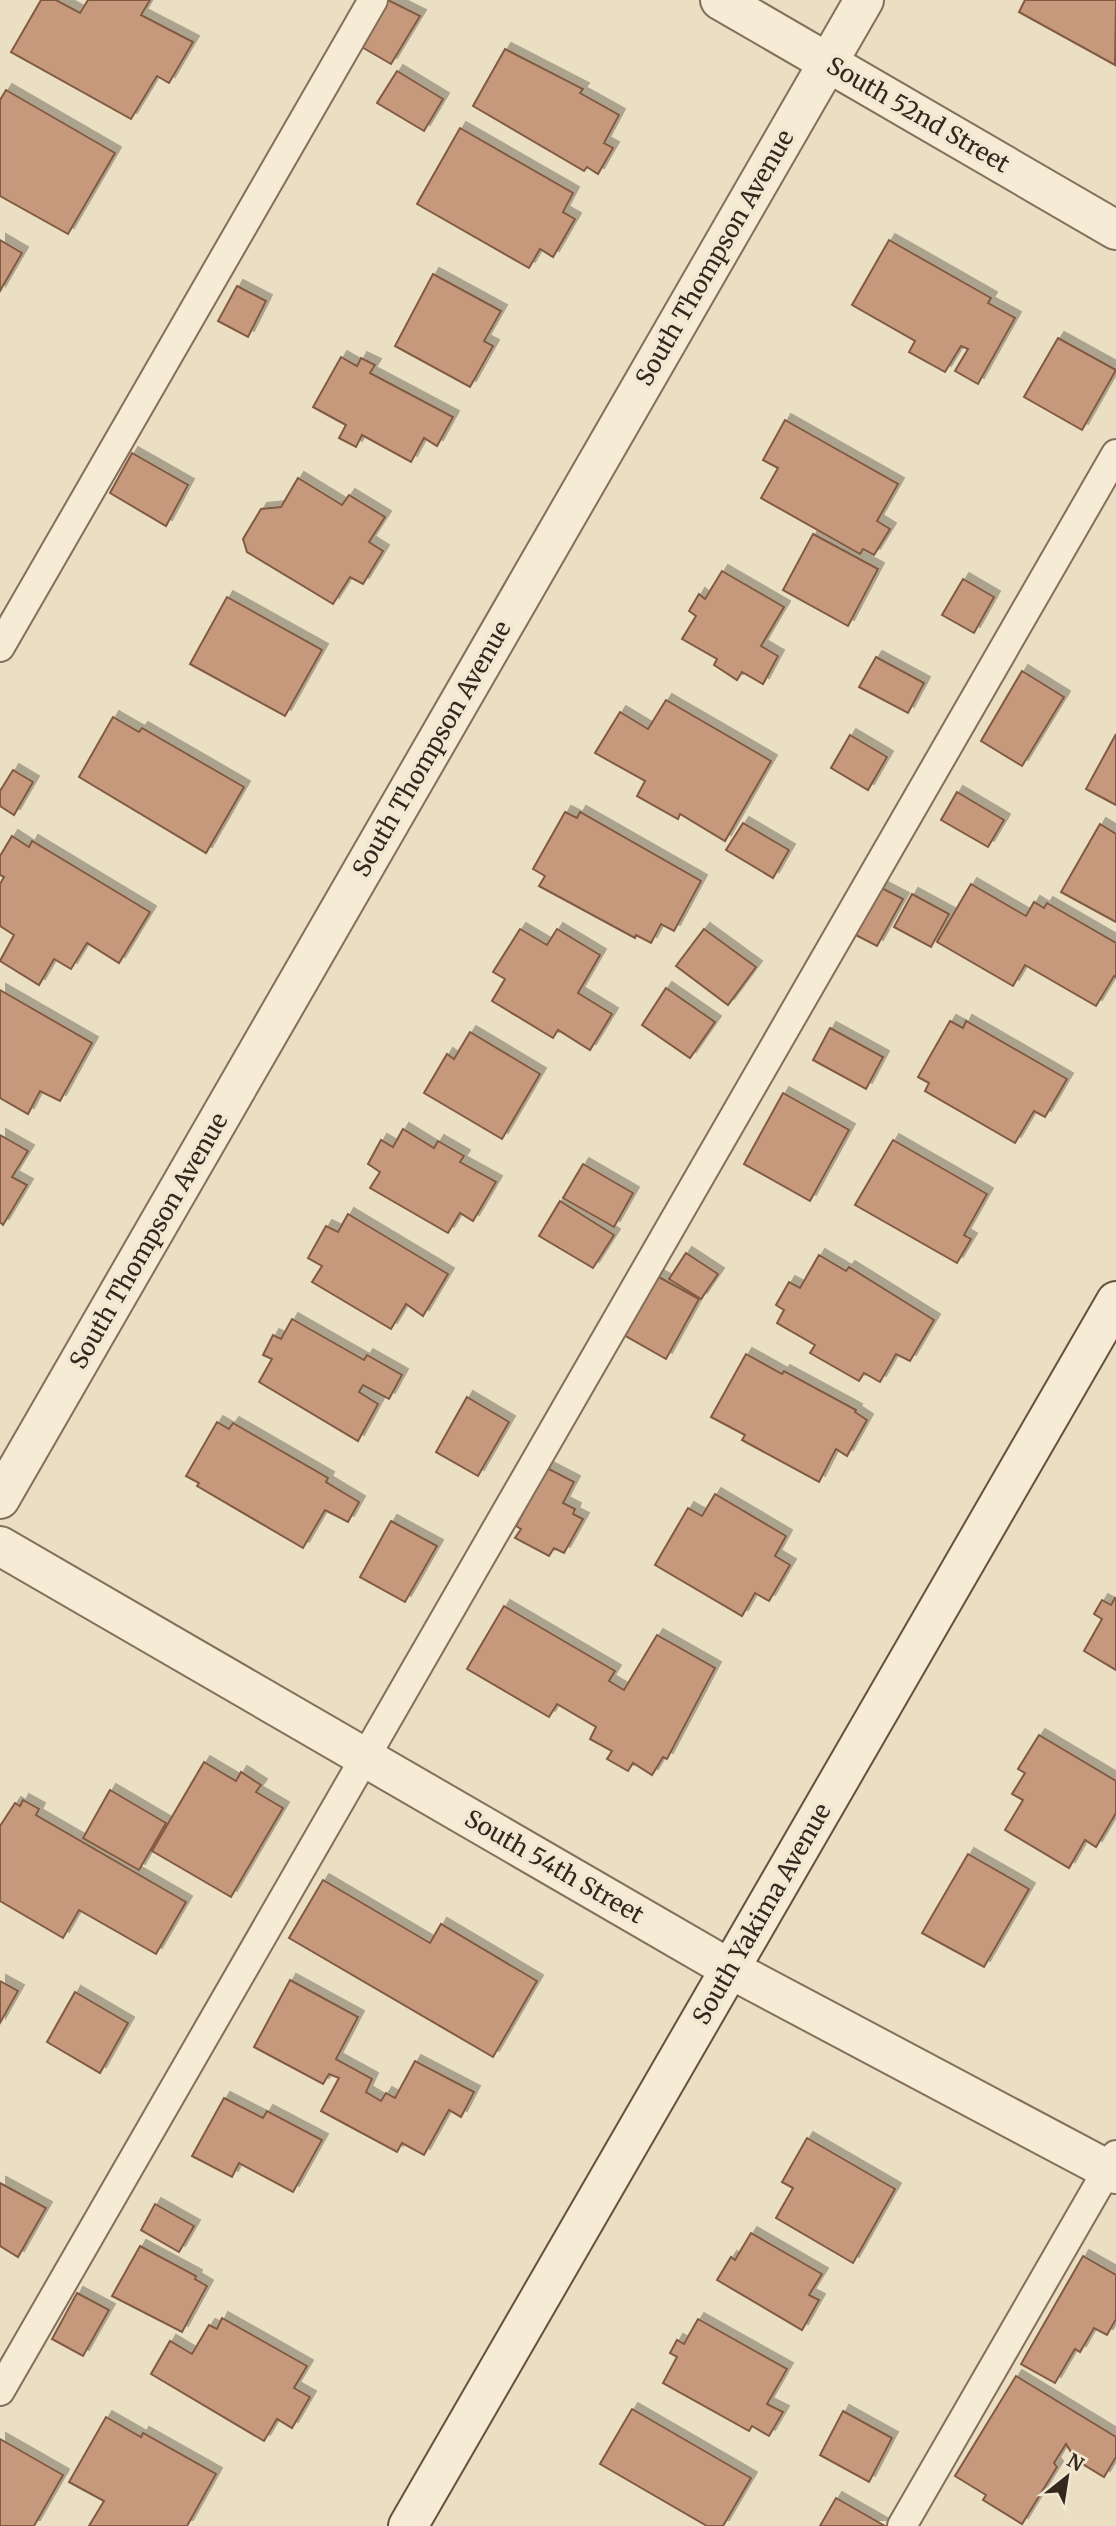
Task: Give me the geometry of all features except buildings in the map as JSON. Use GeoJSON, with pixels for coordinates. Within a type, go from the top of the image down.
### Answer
{"type":"FeatureCollection","features":[{"type":"Feature","properties":{"kind":"street","name":"South 52nd Street"},"geometry":{"type":"LineString","coordinates":[[720,0],[1116,230]]}},
{"type":"Feature","properties":{"kind":"street","name":"South Thompson Avenue"},"geometry":{"type":"LineString","coordinates":[[0,1499],[864,0]]}},
{"type":"Feature","properties":{"kind":"street","name":"South Yakima Avenue"},"geometry":{"type":"LineString","coordinates":[[408,2526],[1116,1301]]}},
{"type":"Feature","properties":{"kind":"street","name":"South 54th Street"},"geometry":{"type":"LineString","coordinates":[[0,1546],[730,1969],[1113,2166]]}},
{"type":"Feature","properties":{"kind":"lane"},"geometry":{"type":"LineString","coordinates":[[0,648],[373,0]]}},
{"type":"Feature","properties":{"kind":"lane"},"geometry":{"type":"LineString","coordinates":[[0,2391],[1116,454]]}},
{"type":"Feature","properties":{"kind":"lane"},"geometry":{"type":"LineString","coordinates":[[902,2526],[1113,2166]]}}]}
